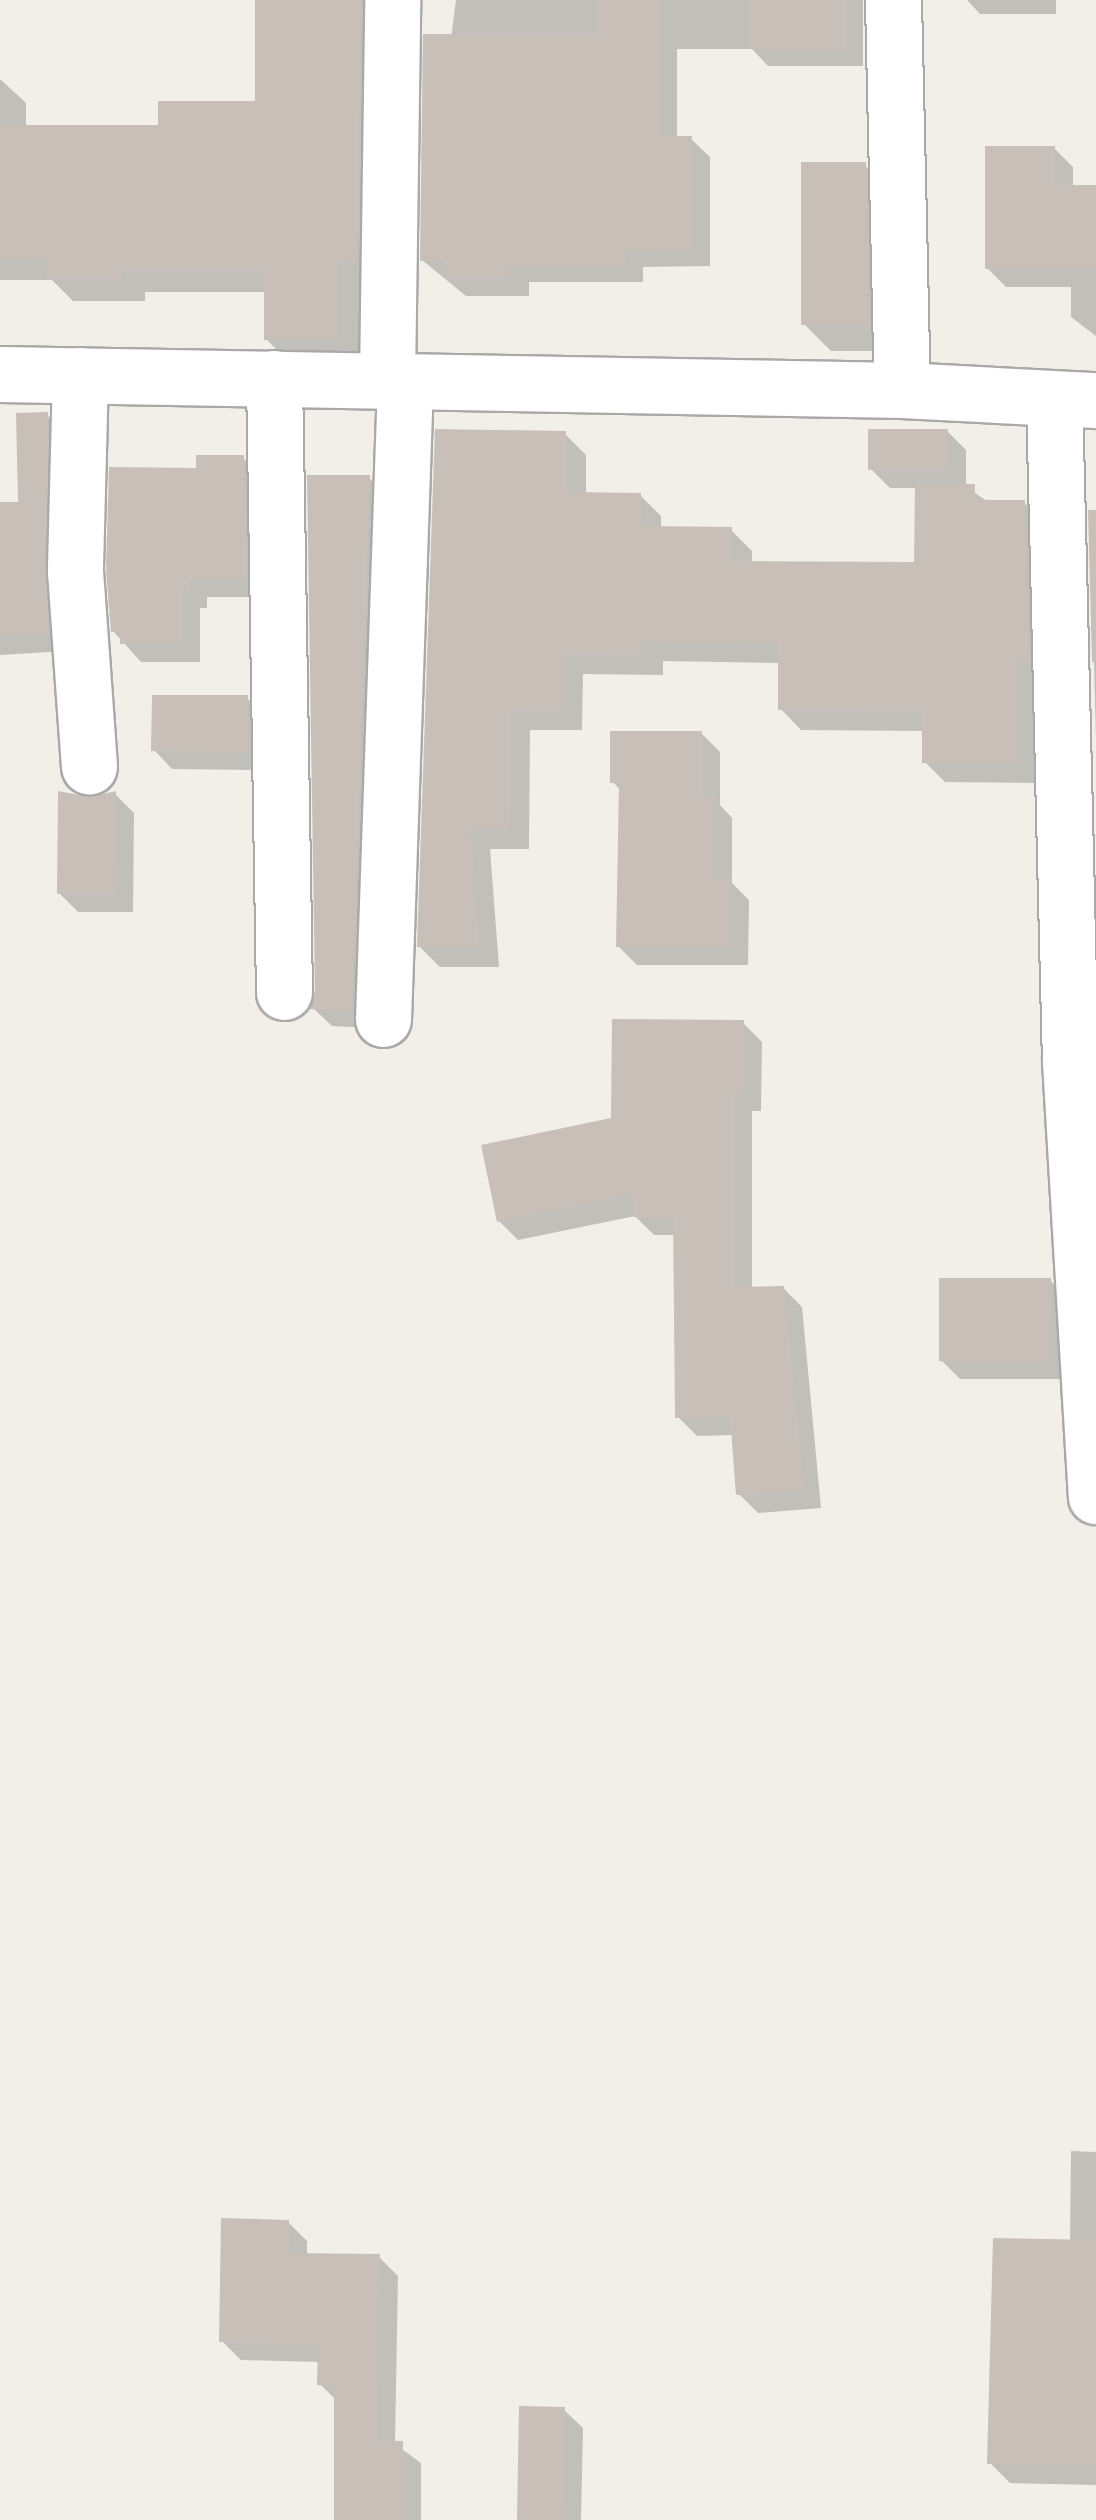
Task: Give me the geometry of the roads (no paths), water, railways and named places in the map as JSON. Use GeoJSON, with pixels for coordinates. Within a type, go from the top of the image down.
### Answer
{"type":"FeatureCollection","features":[{"type":"Feature","properties":{"kind":"street"},"geometry":{"type":"LineString","coordinates":[[383,1020],[396,381],[392,0]]}},
{"type":"Feature","properties":{"kind":"street"},"geometry":{"type":"LineString","coordinates":[[893,0],[902,390]]}},
{"type":"Feature","properties":{"kind":"street"},"geometry":{"type":"LineString","coordinates":[[0,374],[902,390],[1075,399],[1070,1061],[1096,1496]]}},
{"type":"Feature","properties":{"kind":"street"},"geometry":{"type":"LineString","coordinates":[[80,375],[75,571],[89,766]]}},
{"type":"Feature","properties":{"kind":"street"},"geometry":{"type":"LineString","coordinates":[[274,378],[284,992]]}}]}
